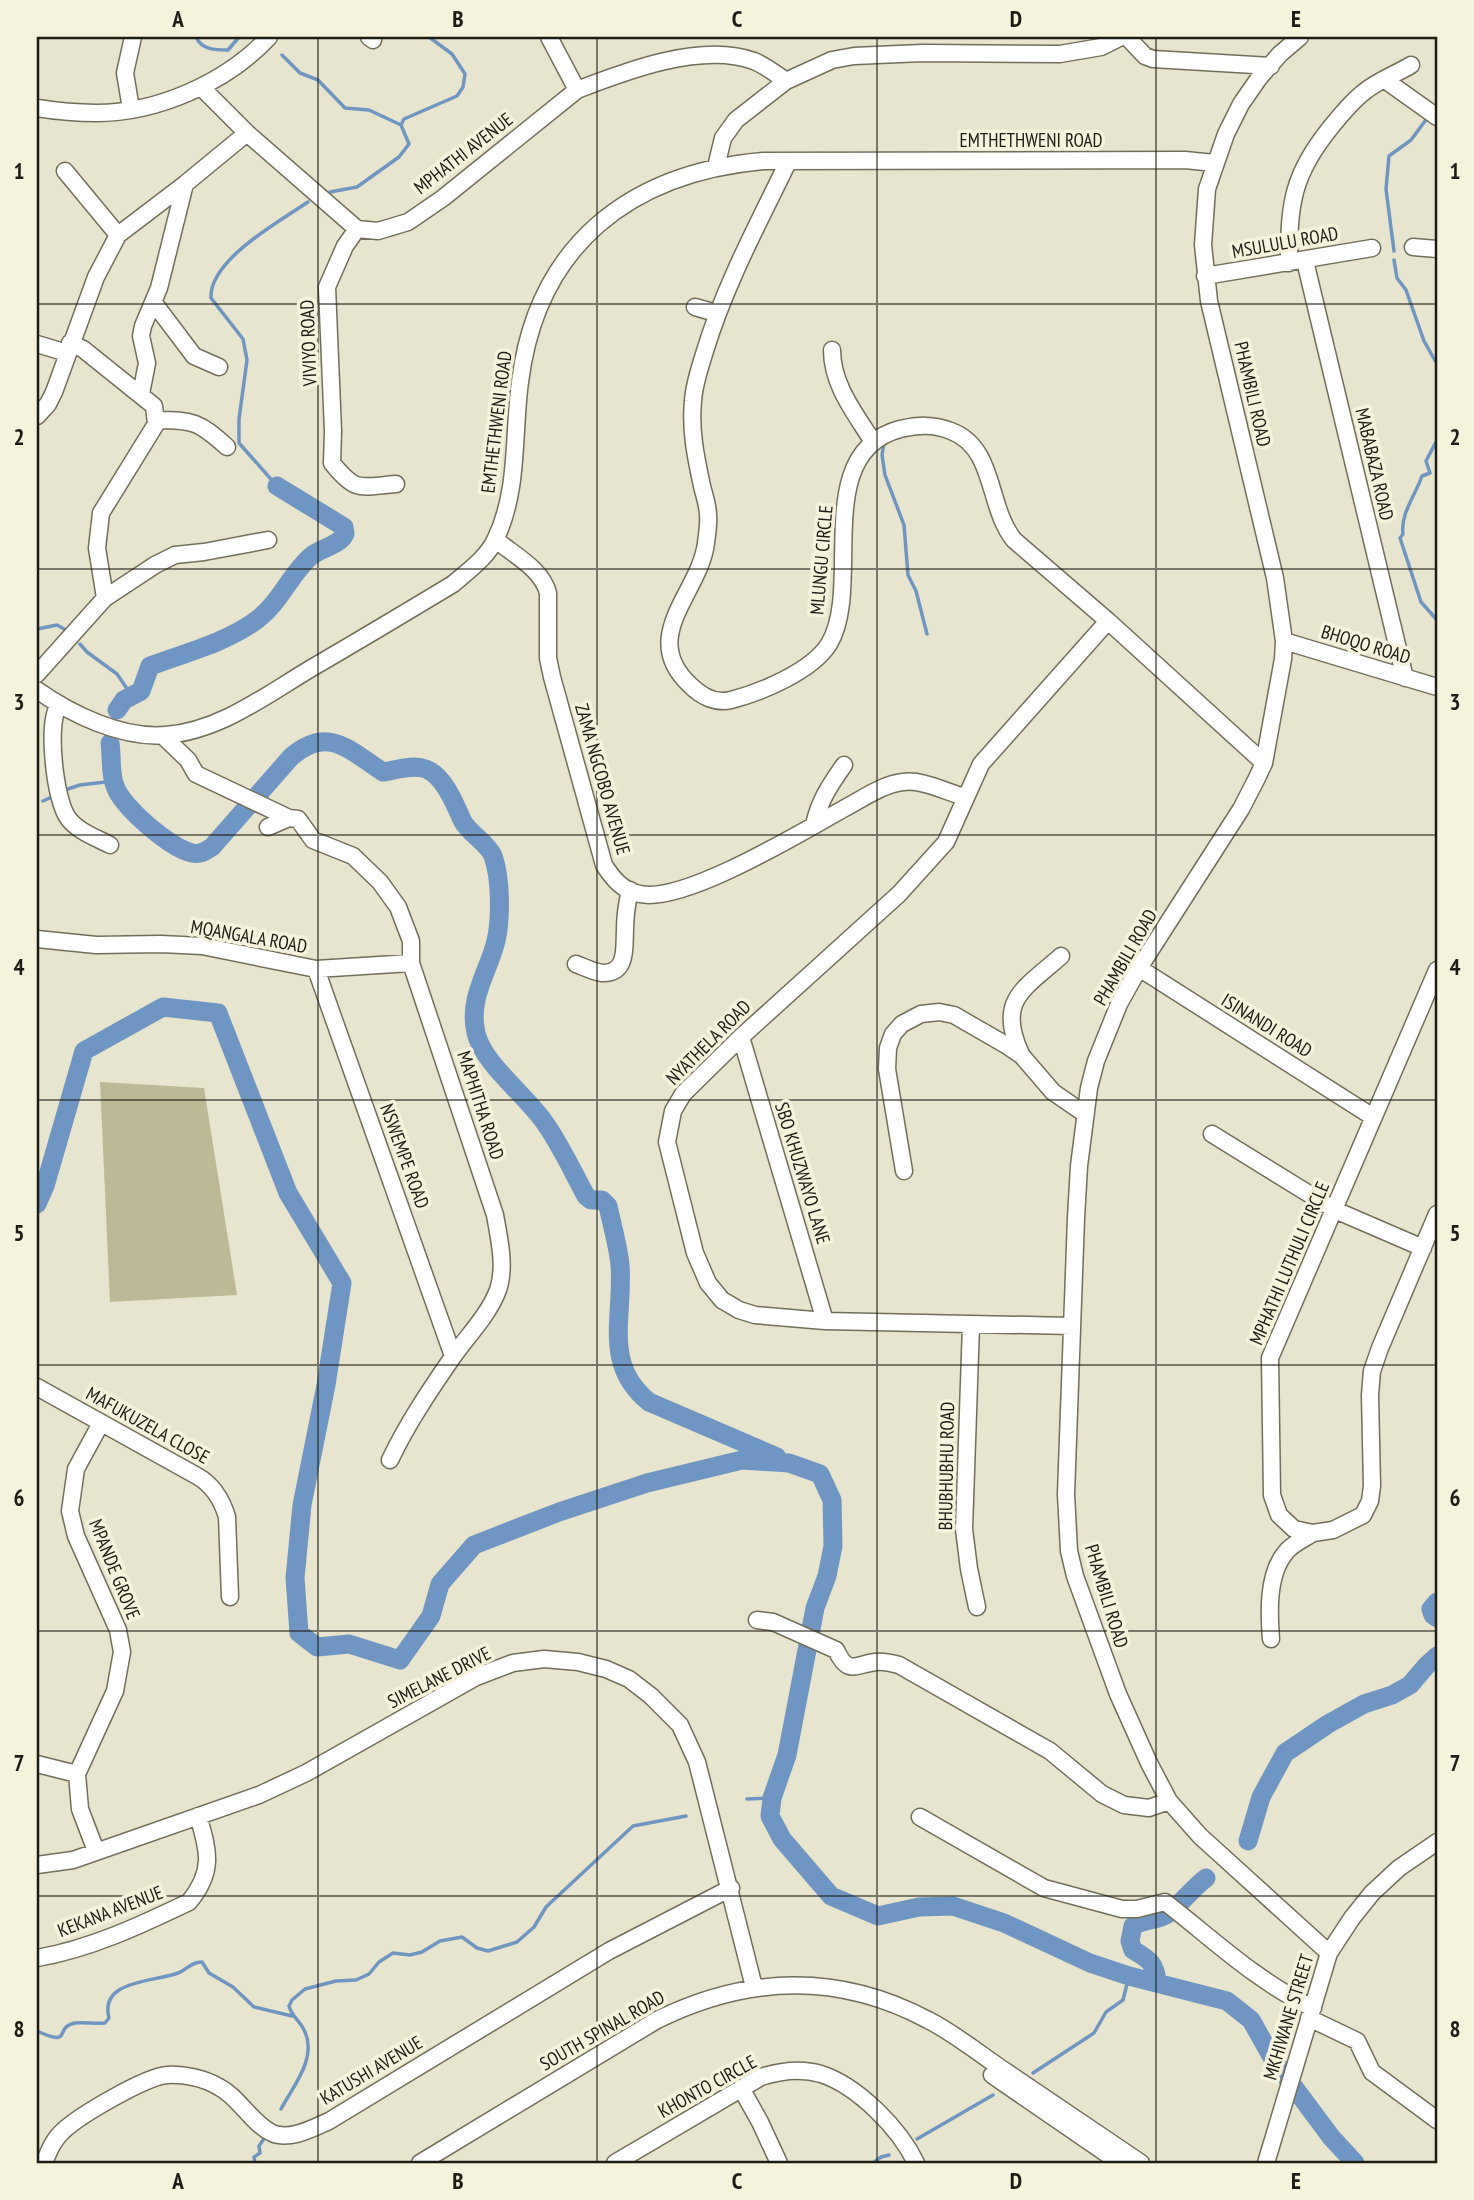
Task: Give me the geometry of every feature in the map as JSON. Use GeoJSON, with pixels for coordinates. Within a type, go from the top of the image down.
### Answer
{"type":"FeatureCollection","features":[{"type":"Feature","properties":{"kind":"street"},"geometry":{"type":"LineString","coordinates":[[37,108],[98,113],[148,106],[201,88],[236,66],[270,37]]}},
{"type":"Feature","properties":{"kind":"street"},"geometry":{"type":"LineString","coordinates":[[549,37],[577,90]]}},
{"type":"Feature","properties":{"kind":"street"},"geometry":{"type":"LineString","coordinates":[[716,167],[728,129],[786,80],[832,60],[921,45],[1060,54],[1101,47],[1121,37]]}},
{"type":"Feature","properties":{"kind":"street"},"geometry":{"type":"LineString","coordinates":[[1127,37],[1146,56],[1153,59],[1271,66]]}},
{"type":"Feature","properties":{"kind":"street"},"geometry":{"type":"LineString","coordinates":[[130,38],[125,73],[131,109]]}},
{"type":"Feature","properties":{"kind":"street","name":"PHAMBILI ROAD"},"geometry":{"type":"LineString","coordinates":[[1297,38],[1259,78],[1241,104],[1214,163],[1204,214],[1203,245],[1209,301],[1275,578],[1283,659],[1264,763],[1241,809],[1139,968],[1119,1004],[1096,1061],[1089,1088],[1079,1166],[1066,1477],[1069,1551],[1075,1576],[1118,1694],[1169,1801],[1200,1836],[1329,1953]]}},
{"type":"Feature","properties":{"kind":"street","name":"MPHATHI AVENUE"},"geometry":{"type":"LineString","coordinates":[[357,229],[377,231],[408,222],[443,198],[577,90],[660,62],[713,55],[754,61],[786,80]]}},
{"type":"Feature","properties":{"kind":"street","name":"MABABAZA ROAD"},"geometry":{"type":"LineString","coordinates":[[1405,678],[1297,262],[1291,206],[1306,161],[1345,110],[1365,91],[1411,65]]}},
{"type":"Feature","properties":{"kind":"street"},"geometry":{"type":"LineString","coordinates":[[1385,80],[1437,117]]}},
{"type":"Feature","properties":{"kind":"street"},"geometry":{"type":"LineString","coordinates":[[201,88],[247,133],[357,229]]}},
{"type":"Feature","properties":{"kind":"street"},"geometry":{"type":"LineString","coordinates":[[37,416],[48,404],[96,277],[118,235],[186,184],[247,133]]}},
{"type":"Feature","properties":{"kind":"street","name":"EMTHETHWENI ROAD"},"geometry":{"type":"LineString","coordinates":[[37,690],[59,705],[103,724],[132,732],[163,736],[193,731],[221,721],[453,584],[481,559],[496,540],[506,510],[514,464],[520,382],[525,353],[541,301],[576,246],[622,204],[669,180],[716,167],[763,161],[1185,160],[1214,163]]}},
{"type":"Feature","properties":{"kind":"street","name":"MLUNGU CIRCLE"},"geometry":{"type":"LineString","coordinates":[[788,162],[716,313],[698,373],[692,410],[694,446],[708,514],[705,548],[671,626],[670,644],[674,662],[683,679],[698,693],[717,701],[730,700],[787,678],[812,663],[828,646],[836,630],[840,611],[843,540],[850,478],[857,461],[873,442]]}},
{"type":"Feature","properties":{"kind":"street"},"geometry":{"type":"LineString","coordinates":[[65,171],[118,235]]}},
{"type":"Feature","properties":{"kind":"street"},"geometry":{"type":"LineString","coordinates":[[141,394],[147,363],[141,336],[154,303],[186,184]]}},
{"type":"Feature","properties":{"kind":"street","name":"VIVIYO ROAD"},"geometry":{"type":"LineString","coordinates":[[357,229],[345,246],[327,287],[332,463],[352,485],[396,484]]}},
{"type":"Feature","properties":{"kind":"street"},"geometry":{"type":"LineString","coordinates":[[1413,247],[1437,249]]}},
{"type":"Feature","properties":{"kind":"street","name":"MSULULU ROAD"},"geometry":{"type":"LineString","coordinates":[[1205,276],[1372,248]]}},
{"type":"Feature","properties":{"kind":"street"},"geometry":{"type":"LineString","coordinates":[[154,303],[194,356],[219,367]]}},
{"type":"Feature","properties":{"kind":"street"},"geometry":{"type":"LineString","coordinates":[[695,307],[716,313]]}},
{"type":"Feature","properties":{"kind":"street"},"geometry":{"type":"LineString","coordinates":[[37,344],[83,349],[154,405],[157,420],[153,431],[141,446],[101,513],[97,548],[105,598]]}},
{"type":"Feature","properties":{"kind":"street"},"geometry":{"type":"LineString","coordinates":[[832,350],[832,365],[841,390],[873,442],[889,433],[924,424],[942,427],[970,440],[984,462],[996,509],[1004,528],[1014,540],[1108,621],[1264,763]]}},
{"type":"Feature","properties":{"kind":"street"},"geometry":{"type":"LineString","coordinates":[[157,420],[193,422],[202,426],[227,447]]}},
{"type":"Feature","properties":{"kind":"street"},"geometry":{"type":"LineString","coordinates":[[37,674],[105,598],[175,555],[268,540]]}},
{"type":"Feature","properties":{"kind":"street","name":"ZAMA NGCOBO AVENUE"},"geometry":{"type":"LineString","coordinates":[[496,540],[536,572],[546,584],[548,658],[594,830],[609,872],[624,888],[630,890]]}},
{"type":"Feature","properties":{"kind":"street","name":"NYATHELA ROAD"},"geometry":{"type":"LineString","coordinates":[[1072,1326],[825,1321],[755,1315],[739,1310],[722,1300],[708,1283],[695,1253],[669,1154],[668,1129],[673,1111],[683,1094],[741,1037],[899,894],[947,842],[981,764],[1108,621]]}},
{"type":"Feature","properties":{"kind":"street","name":"BHOQO ROAD"},"geometry":{"type":"LineString","coordinates":[[1283,641],[1437,687]]}},
{"type":"Feature","properties":{"kind":"street"},"geometry":{"type":"LineString","coordinates":[[59,705],[54,711],[53,731],[56,771],[64,810],[73,823],[110,845]]}},
{"type":"Feature","properties":{"kind":"street"},"geometry":{"type":"LineString","coordinates":[[163,736],[188,760],[196,774],[289,818]]}},
{"type":"Feature","properties":{"kind":"street"},"geometry":{"type":"LineString","coordinates":[[814,825],[824,793],[844,765]]}},
{"type":"Feature","properties":{"kind":"street"},"geometry":{"type":"LineString","coordinates":[[576,964],[600,973],[620,967],[625,951],[624,932],[630,890],[640,894],[666,894],[722,875],[885,787],[900,782],[912,781],[965,797]]}},
{"type":"Feature","properties":{"kind":"street"},"geometry":{"type":"LineString","coordinates":[[268,827],[289,818]]}},
{"type":"Feature","properties":{"kind":"street","name":"MAPHITHA ROAD"},"geometry":{"type":"LineString","coordinates":[[289,818],[298,818],[313,840],[353,856],[380,882],[398,907],[411,941],[411,962],[495,1215],[501,1249],[499,1288],[486,1314],[453,1356],[401,1435],[390,1460]]}},
{"type":"Feature","properties":{"kind":"street","name":"MQANGALA ROAD"},"geometry":{"type":"LineString","coordinates":[[37,939],[96,945],[202,946],[316,970],[411,962]]}},
{"type":"Feature","properties":{"kind":"street"},"geometry":{"type":"LineString","coordinates":[[1061,956],[1019,993],[1013,1004],[1010,1020],[1012,1035],[1022,1056],[1053,1092],[1085,1114]]}},
{"type":"Feature","properties":{"kind":"street","name":"ISINANDI ROAD"},"geometry":{"type":"LineString","coordinates":[[1139,968],[1373,1117]]}},
{"type":"Feature","properties":{"kind":"street","name":"NSWEMPE ROAD"},"geometry":{"type":"LineString","coordinates":[[316,970],[453,1356]]}},
{"type":"Feature","properties":{"kind":"street","name":"MPHATHI LUTHULI CIRCLE"},"geometry":{"type":"LineString","coordinates":[[1313,1533],[1294,1529],[1279,1515],[1272,1495],[1270,1358],[1437,970]]}},
{"type":"Feature","properties":{"kind":"street"},"geometry":{"type":"LineString","coordinates":[[904,1171],[887,1069],[888,1048],[893,1034],[902,1024],[920,1014],[939,1012],[954,1016],[1022,1056]]}},
{"type":"Feature","properties":{"kind":"street","name":"SBO KHUZWAYO LANE"},"geometry":{"type":"LineString","coordinates":[[741,1037],[825,1321]]}},
{"type":"Feature","properties":{"kind":"street"},"geometry":{"type":"LineString","coordinates":[[1212,1134],[1335,1210],[1423,1248]]}},
{"type":"Feature","properties":{"kind":"street"},"geometry":{"type":"LineString","coordinates":[[1270,1639],[1271,1595],[1280,1560],[1287,1551],[1313,1533],[1333,1530],[1363,1515],[1370,1502],[1372,1371],[1437,1214]]}},
{"type":"Feature","properties":{"kind":"street","name":"BHUBHUBHU ROAD"},"geometry":{"type":"LineString","coordinates":[[971,1325],[964,1529],[968,1569],[977,1607]]}},
{"type":"Feature","properties":{"kind":"street","name":"MAFUKUZELA CLOSE"},"geometry":{"type":"LineString","coordinates":[[37,1387],[197,1476],[212,1487],[228,1517],[230,1597]]}},
{"type":"Feature","properties":{"kind":"street","name":"MPANDE GROVE"},"geometry":{"type":"LineString","coordinates":[[77,1774],[116,1691],[122,1653],[118,1630],[76,1536],[70,1511],[76,1469],[101,1423]]}},
{"type":"Feature","properties":{"kind":"street"},"geometry":{"type":"LineString","coordinates":[[757,1620],[778,1624],[836,1650],[849,1666],[859,1667],[877,1662],[899,1665],[1050,1751],[1102,1794],[1124,1805],[1149,1808],[1169,1801]]}},
{"type":"Feature","properties":{"kind":"street","name":"SIMELANE DRIVE"},"geometry":{"type":"LineString","coordinates":[[37,1865],[73,1860],[260,1795],[306,1773],[476,1677],[513,1663],[544,1659],[578,1662],[606,1669],[629,1679],[651,1696],[680,1725],[697,1762],[754,1987]]}},
{"type":"Feature","properties":{"kind":"street"},"geometry":{"type":"LineString","coordinates":[[37,1764],[77,1774],[80,1809],[96,1851]]}},
{"type":"Feature","properties":{"kind":"street","name":"KEKANA AVENUE"},"geometry":{"type":"LineString","coordinates":[[37,1958],[97,1942],[189,1902],[206,1875],[208,1861],[198,1816]]}},
{"type":"Feature","properties":{"kind":"street"},"geometry":{"type":"LineString","coordinates":[[920,1817],[1044,1888],[1122,1909],[1136,1909],[1165,1902],[1215,1945],[1288,1996],[1309,2018],[1357,2041],[1372,2072],[1437,2120]]}},
{"type":"Feature","properties":{"kind":"street","name":"MKHIWANE STREET"},"geometry":{"type":"LineString","coordinates":[[1266,2163],[1329,1953],[1372,1893],[1399,1868],[1437,1842]]}},
{"type":"Feature","properties":{"kind":"street","name":"KATUSHI AVENUE"},"geometry":{"type":"LineString","coordinates":[[44,2163],[51,2145],[62,2131],[81,2117],[149,2080],[166,2075],[185,2076],[221,2087],[272,2133],[286,2135],[305,2131],[329,2121],[609,1951],[731,1888]]}},
{"type":"Feature","properties":{"kind":"street","name":"SOUTH SPINAL ROAD"},"geometry":{"type":"LineString","coordinates":[[420,2163],[657,2020],[704,2000],[754,1987],[782,1984],[820,1986],[868,1996],[928,2020],[1140,2163]]}},
{"type":"Feature","properties":{"kind":"street","name":"SOUTH SPINAL ROAD"},"geometry":{"type":"LineString","coordinates":[[903,2009],[1015,2092],[1120,2163]]}},
{"type":"Feature","properties":{"kind":"street","name":"KHONTO CIRCLE"},"geometry":{"type":"LineString","coordinates":[[615,2163],[741,2088],[761,2077],[781,2071],[821,2074],[855,2093],[897,2133],[916,2163]]}},
{"type":"Feature","properties":{"kind":"street"},"geometry":{"type":"LineString","coordinates":[[741,2088],[779,2163]]}},
{"type":"Feature","properties":{"kind":"shaded area"},"geometry":{"type":"Polygon","coordinates":[[[100,1082],[204,1088],[237,1295],[110,1302],[100,1082]]]}},
{"type":"Feature","properties":{"kind":"waterway"},"geometry":{"type":"LineString","coordinates":[[196,37],[205,47],[228,50],[239,37]]}},
{"type":"Feature","properties":{"kind":"waterway"},"geometry":{"type":"LineString","coordinates":[[330,192],[357,187],[399,157],[409,144],[401,125],[404,119],[457,96],[463,87],[465,74],[452,54],[429,37]]}},
{"type":"Feature","properties":{"kind":"waterway"},"geometry":{"type":"LineString","coordinates":[[282,55],[300,73],[318,80],[345,108],[369,110],[401,125]]}},
{"type":"Feature","properties":{"kind":"waterway"},"geometry":{"type":"LineString","coordinates":[[1394,251],[1386,189],[1389,156],[1411,140],[1428,117]]}},
{"type":"Feature","properties":{"kind":"waterway"},"geometry":{"type":"LineString","coordinates":[[277,486],[239,443],[239,419],[247,360],[243,339],[211,298],[213,284],[233,256],[264,231],[308,202]]}},
{"type":"Feature","properties":{"kind":"waterway"},"geometry":{"type":"LineString","coordinates":[[1394,260],[1397,278],[1406,290],[1424,341],[1437,364]]}},
{"type":"Feature","properties":{"kind":"waterway"},"geometry":{"type":"LineString","coordinates":[[1437,424],[1437,434]]}},
{"type":"Feature","properties":{"kind":"waterway"},"geometry":{"type":"LineString","coordinates":[[1437,440],[1426,461],[1430,473],[1422,476],[1406,512],[1400,538],[1421,602],[1437,620]]}},
{"type":"Feature","properties":{"kind":"waterway"},"geometry":{"type":"LineString","coordinates":[[884,443],[882,455],[885,475],[904,525],[908,575],[916,591],[927,634]]}},
{"type":"Feature","properties":{"kind":"waterway"},"geometry":{"type":"LineString","coordinates":[[117,710],[124,700],[141,691],[150,666],[206,646],[258,619],[273,605],[310,557],[334,544],[345,534],[344,527],[277,486]]}},
{"type":"Feature","properties":{"kind":"waterway"},"geometry":{"type":"LineString","coordinates":[[37,629],[57,625],[64,629]]}},
{"type":"Feature","properties":{"kind":"waterway"},"geometry":{"type":"LineString","coordinates":[[80,644],[117,674],[132,696]]}},
{"type":"Feature","properties":{"kind":"waterway"},"geometry":{"type":"LineString","coordinates":[[110,743],[113,781],[119,795],[160,835],[183,850],[195,853],[212,847],[291,757],[316,743],[338,744],[383,772],[410,767],[421,768],[438,778],[448,791],[465,825],[487,846],[498,875],[498,932],[477,997],[474,1020],[476,1033],[497,1069],[547,1126],[586,1196],[591,1200],[602,1200],[608,1206],[620,1265],[618,1338],[625,1372],[634,1387],[649,1402],[777,1457]]}},
{"type":"Feature","properties":{"kind":"waterway"},"geometry":{"type":"LineString","coordinates":[[68,789],[114,781]]}},
{"type":"Feature","properties":{"kind":"waterway"},"geometry":{"type":"LineString","coordinates":[[43,801],[54,796]]}},
{"type":"Feature","properties":{"kind":"waterway"},"geometry":{"type":"LineString","coordinates":[[37,1204],[45,1186],[84,1051],[163,1007],[218,1013],[288,1193],[342,1283],[326,1385],[302,1505],[295,1578],[299,1633],[317,1647],[349,1644],[400,1660],[431,1616],[440,1584],[474,1545],[559,1512],[647,1483],[742,1460],[789,1463],[820,1474],[832,1500],[833,1546],[827,1576],[815,1608],[787,1755],[772,1798],[770,1816],[782,1839],[831,1896],[878,1916],[919,1907],[953,1906],[1004,1923],[1090,1963],[1129,1976],[1227,2001],[1251,2020],[1273,2059],[1331,2137],[1355,2163]]}},
{"type":"Feature","properties":{"kind":"waterway"},"geometry":{"type":"LineString","coordinates":[[1437,1602],[1431,1609],[1437,1618]]}},
{"type":"Feature","properties":{"kind":"waterway"},"geometry":{"type":"LineString","coordinates":[[1248,1841],[1261,1797],[1285,1753],[1364,1704],[1392,1695],[1410,1685],[1437,1656]]}},
{"type":"Feature","properties":{"kind":"waterway"},"geometry":{"type":"LineString","coordinates":[[747,1799],[772,1798]]}},
{"type":"Feature","properties":{"kind":"waterway"},"geometry":{"type":"LineString","coordinates":[[281,2109],[298,2081],[306,2061],[308,2040],[289,2006],[305,1989],[336,1981],[356,1980],[369,1974],[379,1962],[393,1953],[410,1955],[422,1952],[440,1941],[462,1937],[477,1948],[488,1951],[517,1942],[534,1927],[546,1907],[633,1826],[686,1816]]}},
{"type":"Feature","properties":{"kind":"waterway"},"geometry":{"type":"LineString","coordinates":[[1157,1983],[1151,1963],[1133,1950],[1130,1941],[1133,1926],[1169,1913],[1206,1878]]}},
{"type":"Feature","properties":{"kind":"waterway"},"geometry":{"type":"LineString","coordinates":[[37,2031],[59,2037],[65,2028],[75,2023],[105,2023],[109,2018],[108,2006],[112,1996],[120,1989],[178,1973],[194,1963],[202,1962],[209,1973],[233,1987],[254,2007],[292,2016]]}},
{"type":"Feature","properties":{"kind":"waterway"},"geometry":{"type":"LineString","coordinates":[[1033,2073],[1094,2033],[1106,2012],[1123,2000],[1129,1976]]}},
{"type":"Feature","properties":{"kind":"waterway"},"geometry":{"type":"LineString","coordinates":[[917,2139],[993,2095]]}},
{"type":"Feature","properties":{"kind":"waterway"},"geometry":{"type":"LineString","coordinates":[[255,2163],[254,2157],[260,2153],[259,2146],[265,2137]]}},
{"type":"Feature","properties":{"kind":"waterway"},"geometry":{"type":"LineString","coordinates":[[873,2163],[889,2155]]}}]}
